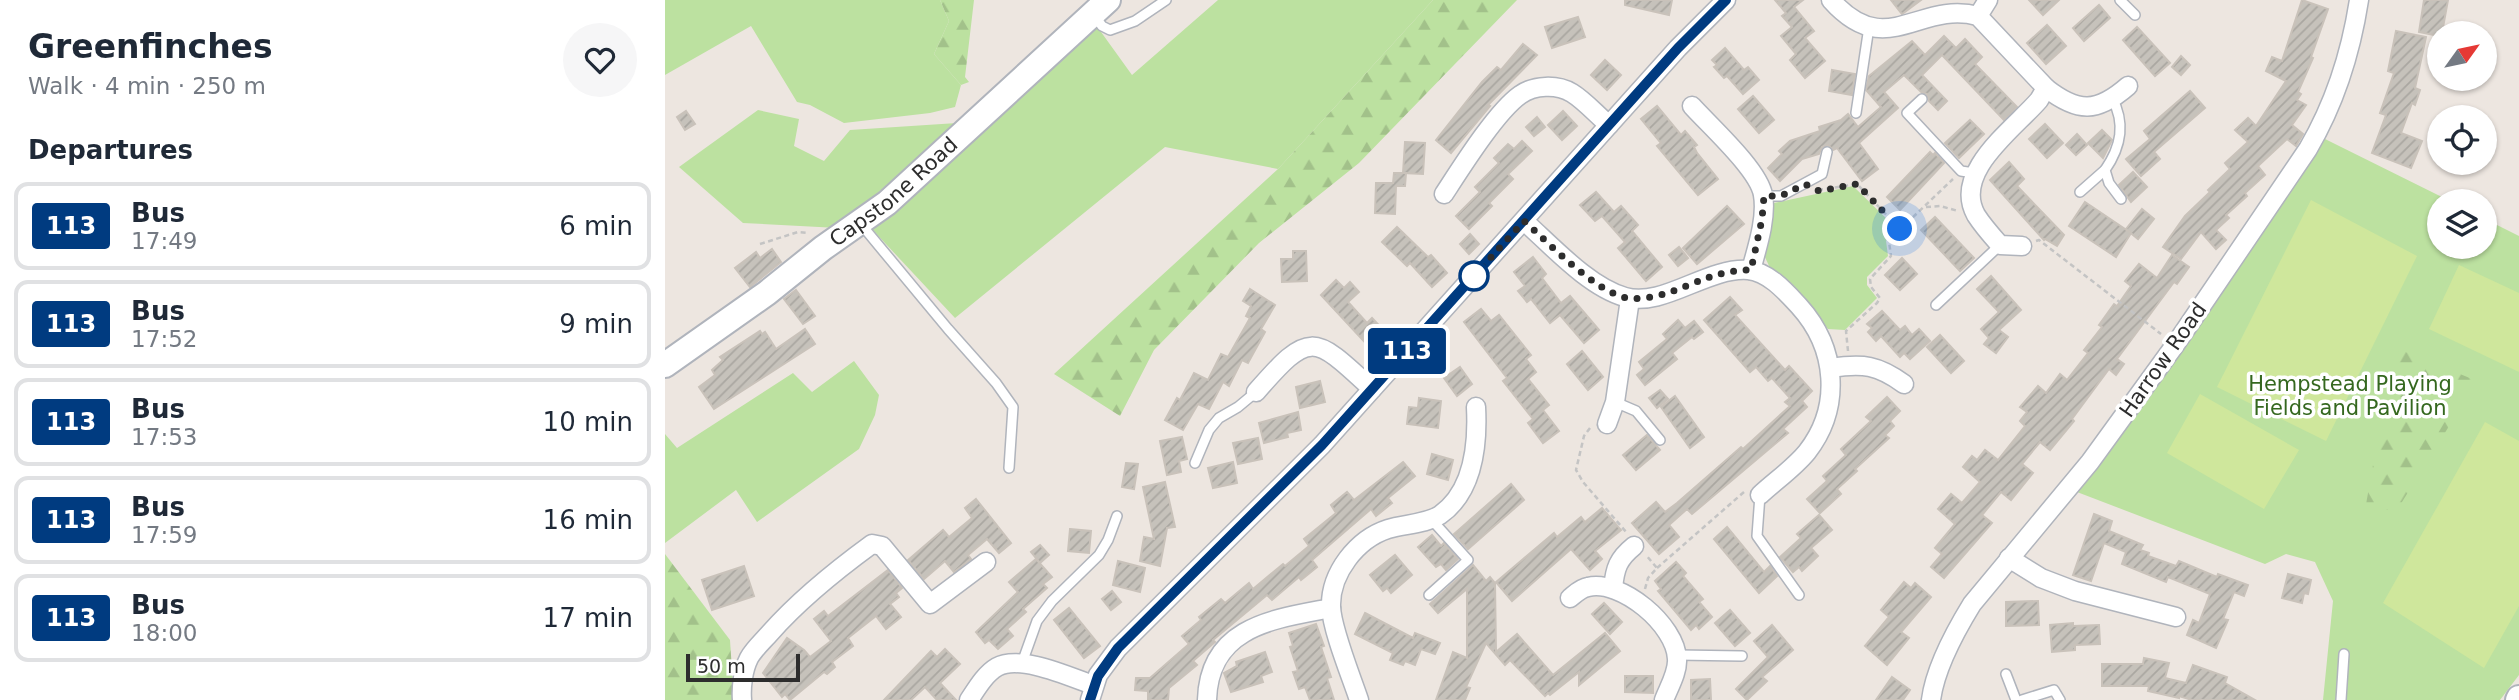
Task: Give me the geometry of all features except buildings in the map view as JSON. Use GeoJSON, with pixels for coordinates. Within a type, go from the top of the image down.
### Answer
{"type":"FeatureCollection","features":[{"type":"Feature","properties":{"kind":"street"},"geometry":{"type":"LineString","coordinates":[[969,700],[985,677],[997,667],[1022,663],[1091,693],[1118,648],[1322,445],[1678,48],[1726,0]]}},
{"type":"Feature","properties":{"kind":"street"},"geometry":{"type":"LineString","coordinates":[[1831,0],[1848,16],[1869,27],[1894,27],[1946,12],[1978,16],[2046,88],[2069,104],[2079,107],[2089,108],[2112,98],[2128,86]]}},
{"type":"Feature","properties":{"kind":"street"},"geometry":{"type":"LineString","coordinates":[[1978,16],[1988,0]]}},
{"type":"Feature","properties":{"kind":"street","name":"Harrow Road"},"geometry":{"type":"LineString","coordinates":[[1931,700],[1958,626],[1972,604],[2090,462],[2175,345],[2321,128],[2347,56],[2359,0]]}},
{"type":"Feature","properties":{"kind":"street","name":"Capstone Road"},"geometry":{"type":"LineString","coordinates":[[665,365],[767,293],[912,181],[1101,7]]}},
{"type":"Feature","properties":{"kind":"street"},"geometry":{"type":"LineString","coordinates":[[1444,194],[1514,100],[1529,90],[1547,87],[1572,93],[1609,125]]}},
{"type":"Feature","properties":{"kind":"street"},"geometry":{"type":"LineString","coordinates":[[2022,246],[2000,245],[1975,213],[1967,172],[2039,100],[2046,88]]}},
{"type":"Feature","properties":{"kind":"street"},"geometry":{"type":"LineString","coordinates":[[1692,106],[1749,168],[1764,196],[1751,270]]}},
{"type":"Feature","properties":{"kind":"street"},"geometry":{"type":"LineString","coordinates":[[1524,221],[1605,289],[1630,299],[1665,293],[1727,271],[1751,270],[1777,285],[1804,312],[1822,339],[1831,368],[1830,398],[1821,430],[1805,454],[1760,495]]}},
{"type":"Feature","properties":{"kind":"street"},"geometry":{"type":"LineString","coordinates":[[1607,424],[1615,402],[1630,299]]}},
{"type":"Feature","properties":{"kind":"street"},"geometry":{"type":"LineString","coordinates":[[1256,392],[1285,358],[1300,348],[1309,346],[1319,347],[1336,357],[1372,389]]}},
{"type":"Feature","properties":{"kind":"street"},"geometry":{"type":"LineString","coordinates":[[1831,368],[1850,365],[1879,369],[1904,384]]}},
{"type":"Feature","properties":{"kind":"street"},"geometry":{"type":"LineString","coordinates":[[1359,700],[1331,608],[1337,580],[1344,565],[1364,542],[1388,529],[1431,519],[1450,505],[1467,479],[1476,448],[1476,407]]}},
{"type":"Feature","properties":{"kind":"street"},"geometry":{"type":"LineString","coordinates":[[743,700],[741,692],[745,669],[759,645],[811,592],[871,544],[882,546],[930,604],[986,562]]}},
{"type":"Feature","properties":{"kind":"street"},"geometry":{"type":"LineString","coordinates":[[1613,588],[1616,565],[1621,556],[1635,545]]}},
{"type":"Feature","properties":{"kind":"street"},"geometry":{"type":"LineString","coordinates":[[2009,558],[2041,578],[2075,592],[2176,617]]}},
{"type":"Feature","properties":{"kind":"street"},"geometry":{"type":"LineString","coordinates":[[1570,598],[1585,587],[1613,588],[1638,601],[1669,635],[1677,654],[1676,669],[1664,700]]}},
{"type":"Feature","properties":{"kind":"street"},"geometry":{"type":"LineString","coordinates":[[1207,700],[1207,686],[1218,660],[1245,631],[1264,622],[1331,608]]}},
{"type":"Feature","properties":{"kind":"lane"},"geometry":{"type":"LineString","coordinates":[[1101,7],[1102,26],[1110,30],[1135,21],[1166,0]]}},
{"type":"Feature","properties":{"kind":"lane"},"geometry":{"type":"LineString","coordinates":[[2120,0],[2135,15]]}},
{"type":"Feature","properties":{"kind":"lane"},"geometry":{"type":"LineString","coordinates":[[1856,113],[1869,27]]}},
{"type":"Feature","properties":{"kind":"lane"},"geometry":{"type":"LineString","coordinates":[[2080,191],[2105,170],[2119,148],[2118,109],[2112,98]]}},
{"type":"Feature","properties":{"kind":"lane"},"geometry":{"type":"LineString","coordinates":[[1922,99],[1907,113],[1967,172]]}},
{"type":"Feature","properties":{"kind":"lane"},"geometry":{"type":"LineString","coordinates":[[1764,196],[1781,196],[1822,174],[1827,152]]}},
{"type":"Feature","properties":{"kind":"lane"},"geometry":{"type":"LineString","coordinates":[[2105,170],[2109,183],[2121,199]]}},
{"type":"Feature","properties":{"kind":"lane"},"geometry":{"type":"LineString","coordinates":[[849,229],[948,329],[996,383],[1013,407],[1009,468]]}},
{"type":"Feature","properties":{"kind":"lane"},"geometry":{"type":"LineString","coordinates":[[1936,305],[2000,245]]}},
{"type":"Feature","properties":{"kind":"lane"},"geometry":{"type":"LineString","coordinates":[[1195,463],[1209,430],[1219,418],[1256,392]]}},
{"type":"Feature","properties":{"kind":"lane"},"geometry":{"type":"LineString","coordinates":[[1615,402],[1636,411],[1660,440]]}},
{"type":"Feature","properties":{"kind":"lane"},"geometry":{"type":"LineString","coordinates":[[1760,495],[1757,536],[1798,595]]}},
{"type":"Feature","properties":{"kind":"lane"},"geometry":{"type":"LineString","coordinates":[[1022,663],[1037,621],[1052,601],[1099,555],[1117,516]]}},
{"type":"Feature","properties":{"kind":"lane"},"geometry":{"type":"LineString","coordinates":[[1429,595],[1468,560],[1431,519]]}},
{"type":"Feature","properties":{"kind":"lane"},"geometry":{"type":"LineString","coordinates":[[1677,654],[1742,656]]}},
{"type":"Feature","properties":{"kind":"lane"},"geometry":{"type":"LineString","coordinates":[[2341,700],[2344,654]]}},
{"type":"Feature","properties":{"kind":"lane"},"geometry":{"type":"LineString","coordinates":[[2006,674],[2017,700]]}},
{"type":"Feature","properties":{"kind":"lane"},"geometry":{"type":"LineString","coordinates":[[2022,700],[2054,690],[2060,700]]}},
{"type":"Feature","properties":{"kind":"path"},"geometry":{"type":"LineString","coordinates":[[1850,365],[1846,331],[1878,303],[1880,296],[1871,287],[1870,279],[1891,256],[1889,243],[1900,229],[1967,172]]}},
{"type":"Feature","properties":{"kind":"path"},"geometry":{"type":"LineString","coordinates":[[1805,184],[1819,191],[1857,184],[1900,229]]}},
{"type":"Feature","properties":{"kind":"path"},"geometry":{"type":"LineString","coordinates":[[1926,207],[1940,206],[1975,213]]}},
{"type":"Feature","properties":{"kind":"path"},"geometry":{"type":"LineString","coordinates":[[760,244],[798,232],[849,229]]}},
{"type":"Feature","properties":{"kind":"path"},"geometry":{"type":"LineString","coordinates":[[2022,246],[2039,240],[2175,345]]}},
{"type":"Feature","properties":{"kind":"path"},"geometry":{"type":"LineString","coordinates":[[1607,424],[1591,427],[1584,436],[1576,470],[1635,545],[1657,568]]}},
{"type":"Feature","properties":{"kind":"path"},"geometry":{"type":"LineString","coordinates":[[1638,601],[1645,594],[1648,578],[1657,568],[1745,490],[1760,495]]}},
{"type":"Feature","properties":{"kind":"green space"},"geometry":{"type":"Polygon","coordinates":[[[665,0],[940,0],[949,21],[934,54],[961,85],[955,107],[930,113],[844,123],[810,105],[797,102],[751,26],[665,75],[665,0]]]}},
{"type":"Feature","properties":{"kind":"green space"},"geometry":{"type":"Polygon","coordinates":[[[940,0],[974,0],[965,77],[969,82],[961,85],[934,54],[949,21],[940,0]]]}},
{"type":"Feature","properties":{"kind":"green space"},"geometry":{"type":"Polygon","coordinates":[[[1218,0],[1433,0],[1278,169],[1165,147],[955,318],[870,227],[1096,25],[1132,75],[1218,0]]]}},
{"type":"Feature","properties":{"kind":"green space"},"geometry":{"type":"Polygon","coordinates":[[[1433,0],[1517,0],[1359,163],[1259,243],[1154,350],[1120,416],[1054,374],[1278,169],[1433,0]]]}},
{"type":"Feature","properties":{"kind":"green space"},"geometry":{"type":"Polygon","coordinates":[[[758,110],[799,119],[794,146],[824,161],[850,130],[957,123],[838,228],[743,223],[679,167],[758,110]]]}},
{"type":"Feature","properties":{"kind":"green space","name":"Hempstead Playing Fields and Pavilion"},"geometry":{"type":"Polygon","coordinates":[[[2323,138],[2427,190],[2427,259],[2497,259],[2497,225],[2519,236],[2519,675],[2500,700],[2323,700],[2333,601],[2315,562],[2286,554],[2265,564],[2077,492],[2323,138]]]}},
{"type":"Feature","properties":{"kind":"green space"},"geometry":{"type":"Polygon","coordinates":[[[1853,186],[1894,229],[1886,241],[1888,256],[1867,277],[1867,285],[1877,298],[1845,330],[1828,329],[1793,285],[1770,268],[1764,255],[1774,203],[1853,186]]]}},
{"type":"Feature","properties":{"kind":"green space"},"geometry":{"type":"Polygon","coordinates":[[[2311,200],[2417,256],[2326,441],[2217,387],[2311,200]]]}},
{"type":"Feature","properties":{"kind":"green space"},"geometry":{"type":"Polygon","coordinates":[[[2459,265],[2519,293],[2519,372],[2429,329],[2459,265]]]}},
{"type":"Feature","properties":{"kind":"green space"},"geometry":{"type":"Polygon","coordinates":[[[2394,347],[2477,381],[2397,510],[2365,510],[2394,347]]]}},
{"type":"Feature","properties":{"kind":"green space"},"geometry":{"type":"Polygon","coordinates":[[[854,361],[879,395],[875,415],[859,449],[757,522],[736,490],[665,543],[665,434],[677,448],[793,373],[812,392],[854,361]]]}},
{"type":"Feature","properties":{"kind":"green space"},"geometry":{"type":"Polygon","coordinates":[[[2200,394],[2299,450],[2264,509],[2167,453],[2200,394]]]}},
{"type":"Feature","properties":{"kind":"green space"},"geometry":{"type":"Polygon","coordinates":[[[2485,422],[2519,441],[2519,606],[2484,668],[2383,603],[2485,422]]]}},
{"type":"Feature","properties":{"kind":"green space"},"geometry":{"type":"Polygon","coordinates":[[[665,554],[730,640],[734,700],[665,700],[665,554]]]}},
{"type":"Feature","properties":{"kind":"bus line","name":"113"},"geometry":{"type":"LineString","coordinates":[[1090,700],[1093,685],[1118,648],[1322,445],[1678,48],[1726,0]]}},
{"type":"Feature","properties":{"kind":"route"},"geometry":{"type":"LineString","coordinates":[[1474,276],[1524,221],[1605,289],[1630,299],[1665,293],[1727,271],[1751,270],[1764,196],[1781,196],[1805,184],[1819,191],[1857,184],[1900,229]]}}]}
